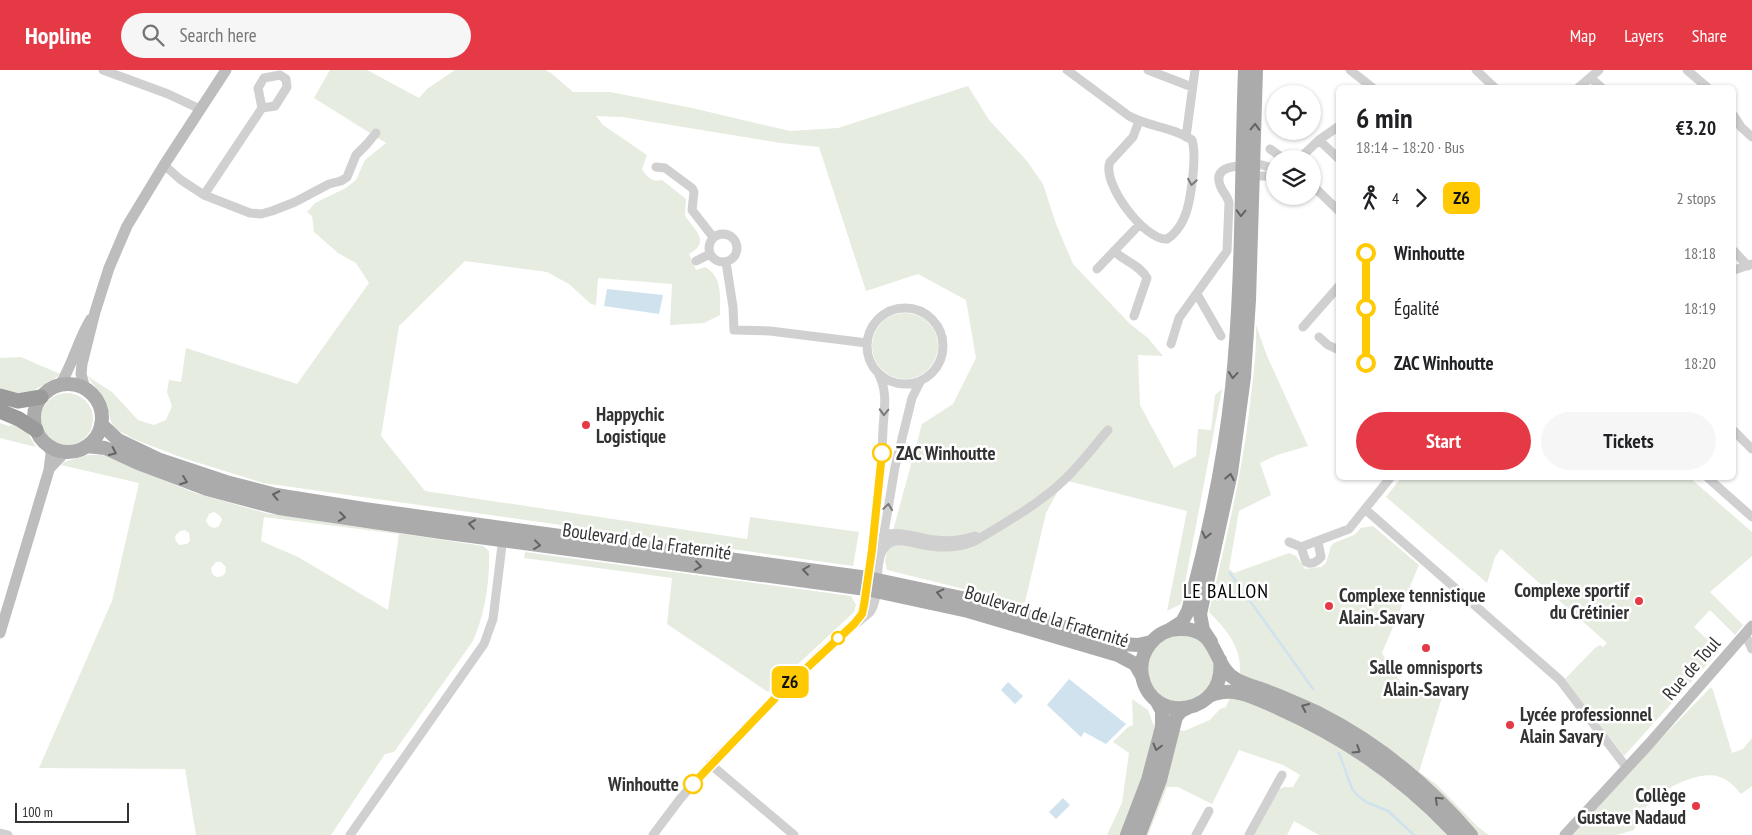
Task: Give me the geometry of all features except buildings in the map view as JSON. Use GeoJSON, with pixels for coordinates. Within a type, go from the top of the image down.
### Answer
{"type":"FeatureCollection","features":[{"type":"Feature","properties":{"kind":"highway"},"geometry":{"type":"LineString","coordinates":[[0,396],[18,401],[41,397]]}},
{"type":"Feature","properties":{"kind":"highway"},"geometry":{"type":"LineString","coordinates":[[0,411],[19,419],[36,430]]}},
{"type":"Feature","properties":{"kind":"main road"},"geometry":{"type":"LineString","coordinates":[[1245,70],[1248,323],[1240,417],[1224,512],[1200,614],[1203,630],[1227,673],[1237,680],[1281,696],[1319,714],[1374,747],[1413,777],[1444,806],[1467,834]]}},
{"type":"Feature","properties":{"kind":"main road"},"geometry":{"type":"LineString","coordinates":[[1127,835],[1148,780],[1162,727],[1162,711],[1156,700],[1148,692],[1142,676],[1143,658],[1152,642],[1182,622],[1188,611],[1213,505],[1224,445],[1232,388],[1247,169],[1256,70]]}},
{"type":"Feature","properties":{"kind":"main road"},"geometry":{"type":"LineString","coordinates":[[60,385],[73,385],[85,389],[93,396],[101,414],[101,424],[96,436],[87,446],[76,451],[65,452],[50,447],[42,440],[36,430],[34,413],[41,397],[53,387],[60,385]]}},
{"type":"Feature","properties":{"kind":"main road"},"geometry":{"type":"LineString","coordinates":[[101,424],[139,457]]}},
{"type":"Feature","properties":{"kind":"main road"},"geometry":{"type":"LineString","coordinates":[[87,446],[104,448],[139,457]]}},
{"type":"Feature","properties":{"kind":"main road","name":"Boulevard de la Fraternité"},"geometry":{"type":"LineString","coordinates":[[139,457],[276,495],[504,534],[872,585],[985,603],[1122,644],[1138,645],[1152,642]]}},
{"type":"Feature","properties":{"kind":"main road","name":"Boulevard de la Fraternité"},"geometry":{"type":"LineString","coordinates":[[872,585],[1105,650],[1130,660],[1135,664],[1142,676]]}},
{"type":"Feature","properties":{"kind":"main road"},"geometry":{"type":"LineString","coordinates":[[1168,631],[1188,629],[1200,634],[1211,642]]}},
{"type":"Feature","properties":{"kind":"main road"},"geometry":{"type":"LineString","coordinates":[[1209,696],[1219,680],[1220,660]]}},
{"type":"Feature","properties":{"kind":"main road"},"geometry":{"type":"LineString","coordinates":[[1140,835],[1160,780],[1176,717],[1181,711],[1222,691],[1242,694],[1294,715],[1325,731],[1354,748],[1391,774],[1430,807],[1467,834]]}},
{"type":"Feature","properties":{"kind":"main road"},"geometry":{"type":"LineString","coordinates":[[1156,700],[1172,707],[1189,707]]}},
{"type":"Feature","properties":{"kind":"street"},"geometry":{"type":"LineString","coordinates":[[103,70],[168,94],[200,109]]}},
{"type":"Feature","properties":{"kind":"street"},"geometry":{"type":"LineString","coordinates":[[85,389],[81,374],[82,364],[95,312],[109,268],[127,226],[226,70]]}},
{"type":"Feature","properties":{"kind":"street"},"geometry":{"type":"LineString","coordinates":[[1067,70],[1126,114],[1139,121],[1167,128],[1193,142],[1193,168],[1186,213],[1183,220],[1170,236],[1165,239],[1158,237],[1140,224],[1122,204],[1111,181],[1108,169],[1110,162],[1135,134],[1139,121]]}},
{"type":"Feature","properties":{"kind":"street"},"geometry":{"type":"LineString","coordinates":[[1148,70],[1192,87]]}},
{"type":"Feature","properties":{"kind":"street"},"geometry":{"type":"LineString","coordinates":[[1186,137],[1195,70]]}},
{"type":"Feature","properties":{"kind":"street"},"geometry":{"type":"LineString","coordinates":[[1350,70],[1368,85]]}},
{"type":"Feature","properties":{"kind":"street"},"geometry":{"type":"LineString","coordinates":[[1476,70],[1492,85]]}},
{"type":"Feature","properties":{"kind":"street"},"geometry":{"type":"LineString","coordinates":[[1582,85],[1600,70]]}},
{"type":"Feature","properties":{"kind":"street"},"geometry":{"type":"LineString","coordinates":[[1687,70],[1704,85]]}},
{"type":"Feature","properties":{"kind":"street"},"geometry":{"type":"LineString","coordinates":[[1592,78],[1599,85]]}},
{"type":"Feature","properties":{"kind":"street"},"geometry":{"type":"LineString","coordinates":[[204,194],[262,108]]}},
{"type":"Feature","properties":{"kind":"street"},"geometry":{"type":"LineString","coordinates":[[1736,119],[1741,127],[1752,136]]}},
{"type":"Feature","properties":{"kind":"street"},"geometry":{"type":"LineString","coordinates":[[1321,139],[1336,128]]}},
{"type":"Feature","properties":{"kind":"street"},"geometry":{"type":"LineString","coordinates":[[164,165],[181,180],[204,194],[250,213],[261,214],[272,211],[330,184],[342,181],[347,177],[356,155],[376,133]]}},
{"type":"Feature","properties":{"kind":"street"},"geometry":{"type":"LineString","coordinates":[[1308,150],[1319,140],[1336,156]]}},
{"type":"Feature","properties":{"kind":"street"},"geometry":{"type":"LineString","coordinates":[[656,167],[665,168],[692,188],[694,192],[692,210],[713,237]]}},
{"type":"Feature","properties":{"kind":"street"},"geometry":{"type":"LineString","coordinates":[[1171,344],[1178,320],[1227,251],[1229,201],[1220,186],[1220,177],[1226,168],[1266,168]]}},
{"type":"Feature","properties":{"kind":"street"},"geometry":{"type":"LineString","coordinates":[[1247,169],[1266,174]]}},
{"type":"Feature","properties":{"kind":"street"},"geometry":{"type":"LineString","coordinates":[[1321,194],[1336,208]]}},
{"type":"Feature","properties":{"kind":"street"},"geometry":{"type":"LineString","coordinates":[[1097,269],[1140,224]]}},
{"type":"Feature","properties":{"kind":"street"},"geometry":{"type":"LineString","coordinates":[[717,234],[726,234],[734,239],[737,248],[731,260],[726,262],[717,261],[710,254],[709,245],[713,237],[717,234]]}},
{"type":"Feature","properties":{"kind":"street"},"geometry":{"type":"LineString","coordinates":[[1114,251],[1122,259],[1135,266],[1147,278],[1134,316]]}},
{"type":"Feature","properties":{"kind":"street"},"geometry":{"type":"LineString","coordinates":[[1736,253],[1750,265]]}},
{"type":"Feature","properties":{"kind":"street"},"geometry":{"type":"LineString","coordinates":[[696,261],[710,254]]}},
{"type":"Feature","properties":{"kind":"street"},"geometry":{"type":"LineString","coordinates":[[726,262],[733,307],[734,330],[770,331],[867,342]]}},
{"type":"Feature","properties":{"kind":"street"},"geometry":{"type":"LineString","coordinates":[[1736,269],[1750,265]]}},
{"type":"Feature","properties":{"kind":"street"},"geometry":{"type":"LineString","coordinates":[[1303,327],[1336,289]]}},
{"type":"Feature","properties":{"kind":"street"},"geometry":{"type":"LineString","coordinates":[[1197,294],[1221,336]]}},
{"type":"Feature","properties":{"kind":"street"},"geometry":{"type":"LineString","coordinates":[[653,835],[710,764],[794,679],[854,624],[863,611],[872,585],[876,553],[884,405],[884,387],[878,372],[868,356],[867,342],[873,325],[887,312],[905,307],[917,309],[928,315],[937,324],[942,335],[943,354],[935,371],[920,382],[912,398],[895,467],[884,535],[876,553]]}},
{"type":"Feature","properties":{"kind":"street"},"geometry":{"type":"LineString","coordinates":[[60,385],[68,370],[82,333],[95,312]]}},
{"type":"Feature","properties":{"kind":"street"},"geometry":{"type":"LineString","coordinates":[[1319,337],[1328,345],[1336,349]]}},
{"type":"Feature","properties":{"kind":"street"},"geometry":{"type":"LineString","coordinates":[[878,372],[894,383],[920,382]]}},
{"type":"Feature","properties":{"kind":"street"},"geometry":{"type":"LineString","coordinates":[[876,553],[896,541],[941,547],[959,547],[975,541],[1034,504],[1060,484],[1108,430]]}},
{"type":"Feature","properties":{"kind":"street"},"geometry":{"type":"LineString","coordinates":[[1736,432],[1752,449]]}},
{"type":"Feature","properties":{"kind":"street"},"geometry":{"type":"LineString","coordinates":[[0,633],[49,470],[50,447]]}},
{"type":"Feature","properties":{"kind":"street"},"geometry":{"type":"LineString","coordinates":[[49,470],[65,452]]}},
{"type":"Feature","properties":{"kind":"street"},"geometry":{"type":"LineString","coordinates":[[1289,542],[1301,547],[1349,529],[1388,480]]}},
{"type":"Feature","properties":{"kind":"street"},"geometry":{"type":"LineString","coordinates":[[1710,480],[1752,517]]}},
{"type":"Feature","properties":{"kind":"street"},"geometry":{"type":"LineString","coordinates":[[1365,509],[1560,680],[1625,765]]}},
{"type":"Feature","properties":{"kind":"street"},"geometry":{"type":"LineString","coordinates":[[884,535],[898,533],[950,541],[972,537],[998,526]]}},
{"type":"Feature","properties":{"kind":"street"},"geometry":{"type":"LineString","coordinates":[[350,835],[484,644],[493,619],[504,534]]}},
{"type":"Feature","properties":{"kind":"street"},"geometry":{"type":"LineString","coordinates":[[1301,547],[1306,562],[1316,562],[1320,557],[1318,542]]}},
{"type":"Feature","properties":{"kind":"street"},"geometry":{"type":"LineString","coordinates":[[1748,630],[1752,649]]}},
{"type":"Feature","properties":{"kind":"street","name":"Rue de Toul"},"geometry":{"type":"LineString","coordinates":[[1560,834],[1625,765],[1643,742],[1664,726],[1748,630]]}},
{"type":"Feature","properties":{"kind":"street"},"geometry":{"type":"LineString","coordinates":[[710,764],[794,835]]}},
{"type":"Feature","properties":{"kind":"street"},"geometry":{"type":"LineString","coordinates":[[1249,835],[1282,775]]}},
{"type":"Feature","properties":{"kind":"street"},"geometry":{"type":"LineString","coordinates":[[1196,835],[1209,811]]}},
{"type":"Feature","properties":{"kind":"street"},"geometry":{"type":"LineString","coordinates":[[0,833],[8,835]]}},
{"type":"Feature","properties":{"kind":"shaded area"},"geometry":{"type":"Polygon","coordinates":[[[330,70],[367,70],[419,98],[427,89],[455,70],[545,70],[573,92],[610,92],[692,108],[790,131],[838,128],[968,86],[989,120],[1027,161],[1043,184],[1056,224],[1073,264],[1130,324],[1148,338],[1163,356],[1138,355],[1140,405],[1174,468],[1196,456],[1198,429],[1211,430],[1215,395],[1222,389],[1181,604],[1167,611],[1187,511],[1064,480],[1046,513],[1025,602],[1021,603],[887,570],[885,560],[922,424],[953,404],[976,358],[966,300],[918,274],[866,291],[819,147],[781,143],[622,117],[596,116],[603,125],[647,155],[642,169],[648,177],[655,181],[662,180],[686,199],[685,216],[700,240],[696,249],[689,254],[696,270],[705,267],[715,276],[719,288],[720,315],[704,323],[670,325],[672,284],[598,278],[596,305],[591,304],[569,284],[547,272],[465,261],[399,326],[381,436],[425,491],[747,539],[750,517],[859,532],[853,566],[263,483],[183,458],[136,440],[119,431],[113,426],[105,400],[87,376],[112,392],[138,420],[154,425],[166,420],[172,406],[167,392],[169,380],[181,382],[186,348],[297,384],[369,283],[356,263],[338,253],[314,232],[312,216],[307,212],[315,203],[346,188],[356,180],[365,160],[386,143],[314,98],[330,70]]]}},
{"type":"Feature","properties":{"kind":"shaded area"},"geometry":{"type":"Polygon","coordinates":[[[905,313],[918,315],[933,328],[936,333],[938,346],[936,359],[923,374],[918,377],[905,379],[892,377],[877,364],[874,359],[872,346],[874,333],[887,318],[892,315],[905,313]]]}},
{"type":"Feature","properties":{"kind":"shaded area"},"geometry":{"type":"Polygon","coordinates":[[[1256,325],[1267,356],[1308,446],[1277,455],[1260,463],[1271,495],[1239,511],[1229,569],[1234,573],[1289,553],[1296,556],[1305,569],[1321,567],[1326,563],[1331,546],[1334,543],[1354,535],[1361,528],[1373,526],[1419,565],[1382,653],[1406,691],[1443,694],[1419,772],[1436,784],[1478,827],[1489,835],[1319,835],[1294,821],[1287,835],[1253,835],[1278,790],[1284,787],[1293,787],[1300,775],[1283,765],[1239,750],[1212,804],[1178,787],[1167,787],[1148,835],[1107,835],[1122,803],[1129,753],[1113,742],[1128,727],[1133,725],[1132,699],[1148,710],[1153,724],[1184,731],[1210,720],[1220,709],[1226,707],[1238,679],[1240,661],[1235,645],[1221,624],[1209,612],[1247,431],[1256,345],[1256,325]]]}},
{"type":"Feature","properties":{"kind":"shaded area"},"geometry":{"type":"Polygon","coordinates":[[[21,357],[60,374],[24,396],[0,388],[0,358],[21,357]]]}},
{"type":"Feature","properties":{"kind":"shaded area"},"geometry":{"type":"Polygon","coordinates":[[[62,393],[72,393],[82,397],[89,404],[93,419],[89,434],[82,441],[72,445],[62,445],[52,441],[45,434],[41,424],[41,414],[45,404],[52,397],[62,393]]]}},
{"type":"Feature","properties":{"kind":"shaded area"},"geometry":{"type":"Polygon","coordinates":[[[0,423],[9,426],[18,424],[26,430],[36,447],[0,438],[0,423]]]}},
{"type":"Feature","properties":{"kind":"shaded area"},"geometry":{"type":"Polygon","coordinates":[[[88,455],[102,455],[195,493],[265,513],[483,546],[489,551],[486,597],[481,620],[473,641],[394,752],[385,754],[331,835],[196,835],[185,769],[39,768],[112,601],[139,483],[61,465],[64,462],[88,455]],[[214,512],[209,514],[206,521],[208,524],[212,527],[218,527],[222,520],[220,516],[214,512]],[[264,517],[261,541],[298,557],[388,610],[399,534],[264,517]],[[185,530],[180,531],[175,536],[176,541],[179,545],[187,544],[190,541],[189,533],[185,530]],[[216,562],[211,568],[213,575],[216,577],[225,574],[226,567],[221,562],[216,562]]]}},
{"type":"Feature","properties":{"kind":"shaded area","name":"Complexe sportif du Crétinier"},"geometry":{"type":"Polygon","coordinates":[[[1399,480],[1692,480],[1752,532],[1752,556],[1710,592],[1743,625],[1735,635],[1710,610],[1694,627],[1719,651],[1624,756],[1565,679],[1595,648],[1600,645],[1603,647],[1607,643],[1501,549],[1495,557],[1487,583],[1386,497],[1399,480]]]}},
{"type":"Feature","properties":{"kind":"shaded area"},"geometry":{"type":"Polygon","coordinates":[[[525,552],[851,596],[856,605],[854,612],[768,692],[667,624],[672,578],[524,558],[525,552]]]}},
{"type":"Feature","properties":{"kind":"shaded area"},"geometry":{"type":"Polygon","coordinates":[[[1177,634],[1193,636],[1204,643],[1215,662],[1212,684],[1200,698],[1173,703],[1152,690],[1146,665],[1150,653],[1162,639],[1177,634]]]}},
{"type":"Feature","properties":{"kind":"shaded area"},"geometry":{"type":"Polygon","coordinates":[[[1711,687],[1732,753],[1743,749],[1752,738],[1752,786],[1741,794],[1729,782],[1720,777],[1711,775],[1690,779],[1668,789],[1651,802],[1634,830],[1617,835],[1573,835],[1652,748],[1711,687]]]}},
{"type":"Feature","properties":{"kind":"water"},"geometry":{"type":"Polygon","coordinates":[[[607,289],[663,295],[659,314],[604,306],[607,289]]]}},
{"type":"Feature","properties":{"kind":"water"},"geometry":{"type":"Polygon","coordinates":[[[1069,679],[1126,724],[1106,744],[1084,732],[1081,737],[1047,705],[1069,679]]]}},
{"type":"Feature","properties":{"kind":"water"},"geometry":{"type":"Polygon","coordinates":[[[1008,682],[1023,696],[1015,704],[1001,690],[1008,682]]]}},
{"type":"Feature","properties":{"kind":"water"},"geometry":{"type":"Polygon","coordinates":[[[1063,798],[1070,805],[1056,819],[1049,812],[1063,798]]]}},
{"type":"Feature","properties":{"kind":"waterway"},"geometry":{"type":"LineString","coordinates":[[1230,573],[1313,689]]}},
{"type":"Feature","properties":{"kind":"waterway"},"geometry":{"type":"LineString","coordinates":[[1339,753],[1352,789],[1358,796],[1366,802],[1388,811],[1414,835]]}},
{"type":"Feature","properties":{"kind":"bus line","name":"Z6"},"geometry":{"type":"LineString","coordinates":[[693,784],[782,691],[854,624],[862,614],[872,550],[882,453]]}},
{"type":"Feature","properties":{"kind":"place","name":"Happychic Logistique"},"geometry":{"type":"Point","coordinates":[586,425]}},
{"type":"Feature","properties":{"kind":"place","name":"ZAC Winhoutte"},"geometry":{"type":"Point","coordinates":[882,453]}},
{"type":"Feature","properties":{"kind":"place","name":"Complexe sportif du Crétinier"},"geometry":{"type":"Point","coordinates":[1639,601]}},
{"type":"Feature","properties":{"kind":"place","name":"Complexe tennistique Alain-Savary"},"geometry":{"type":"Point","coordinates":[1329,606]}},
{"type":"Feature","properties":{"kind":"place","name":"Salle omnisports Alain-Savary"},"geometry":{"type":"Point","coordinates":[1426,648]}},
{"type":"Feature","properties":{"kind":"place","name":"Lycée professionnel Alain Savary"},"geometry":{"type":"Point","coordinates":[1510,725]}},
{"type":"Feature","properties":{"kind":"place","name":"Winhoutte"},"geometry":{"type":"Point","coordinates":[693,784]}},
{"type":"Feature","properties":{"kind":"place","name":"Collège Gustave Nadaud"},"geometry":{"type":"Point","coordinates":[1696,806]}},
{"type":"Feature","properties":{"kind":"district","name":"LE BALLON"},"geometry":{"type":"Point","coordinates":[1226,591]}}]}
